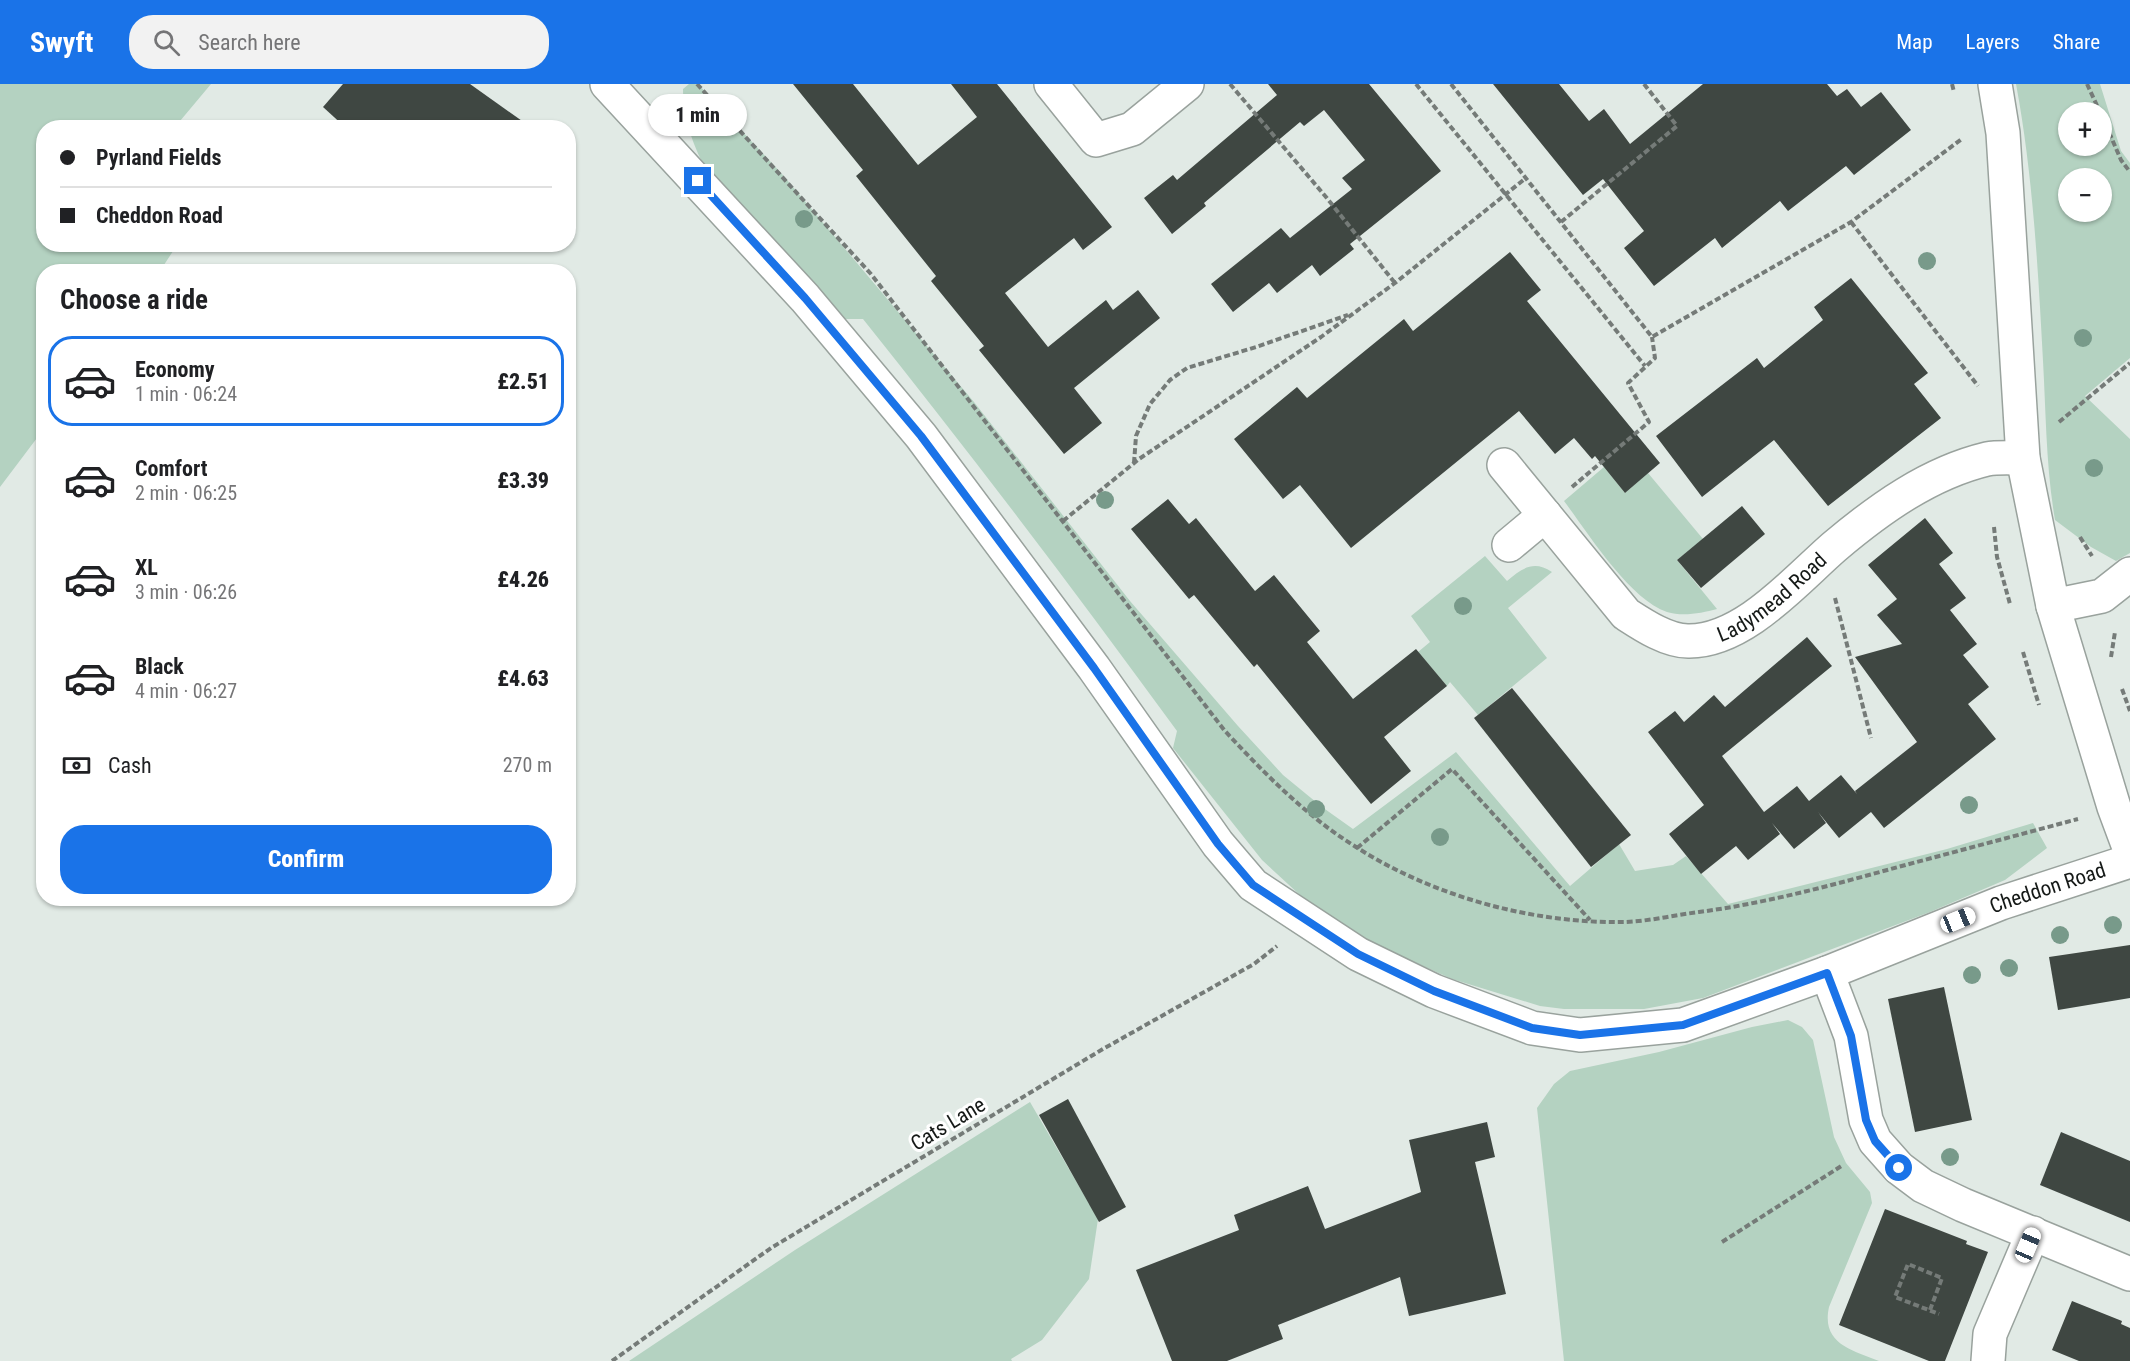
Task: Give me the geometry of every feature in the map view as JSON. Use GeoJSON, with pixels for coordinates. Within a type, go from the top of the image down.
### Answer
{"type":"FeatureCollection","features":[{"type":"Feature","properties":{"kind":"street"},"geometry":{"type":"LineString","coordinates":[[1051,84],[1096,140],[1132,129],[1187,84]]}},
{"type":"Feature","properties":{"kind":"street"},"geometry":{"type":"LineString","coordinates":[[1995,84],[2003,133],[2023,448],[2053,606],[2114,807],[2130,850]]}},
{"type":"Feature","properties":{"kind":"street","name":"Cheddon Road"},"geometry":{"type":"LineString","coordinates":[[622,89],[805,298],[921,436],[1087,659],[1218,844],[1253,885],[1358,954],[1434,991],[1532,1028],[1580,1035],[1683,1025],[1827,973],[2001,903],[2130,861]]}},
{"type":"Feature","properties":{"kind":"street","name":"Ladymead Road"},"geometry":{"type":"LineString","coordinates":[[1504,465],[1626,614],[1653,631],[1686,642],[1715,638],[1750,621],[1824,556],[1887,506],[1947,472],[2023,448]]}},
{"type":"Feature","properties":{"kind":"street"},"geometry":{"type":"LineString","coordinates":[[1509,545],[1544,513]]}},
{"type":"Feature","properties":{"kind":"street"},"geometry":{"type":"LineString","coordinates":[[2053,606],[2102,596],[2130,574]]}},
{"type":"Feature","properties":{"kind":"street"},"geometry":{"type":"LineString","coordinates":[[1827,973],[1851,1036],[1866,1120],[1875,1141],[1899,1168],[1923,1186],[2130,1274]]}},
{"type":"Feature","properties":{"kind":"street"},"geometry":{"type":"LineString","coordinates":[[1988,1361],[1990,1335],[2033,1233]]}},
{"type":"Feature","properties":{"kind":"path"},"geometry":{"type":"LineString","coordinates":[[697,84],[871,273],[1225,731],[1261,770],[1308,813],[1357,848],[1420,881],[1488,906],[1556,918],[1627,922],[1727,908],[1806,892],[2114,807]]}},
{"type":"Feature","properties":{"kind":"path"},"geometry":{"type":"LineString","coordinates":[[1230,84],[1395,283]]}},
{"type":"Feature","properties":{"kind":"path"},"geometry":{"type":"LineString","coordinates":[[1416,84],[1645,366]]}},
{"type":"Feature","properties":{"kind":"path"},"geometry":{"type":"LineString","coordinates":[[1451,84],[1652,338],[1655,358],[1628,383],[1649,422],[1544,513]]}},
{"type":"Feature","properties":{"kind":"path"},"geometry":{"type":"LineString","coordinates":[[1561,222],[1677,126],[1644,84]]}},
{"type":"Feature","properties":{"kind":"path"},"geometry":{"type":"LineString","coordinates":[[2087,84],[2095,102]]}},
{"type":"Feature","properties":{"kind":"path"},"geometry":{"type":"LineString","coordinates":[[1652,338],[1851,222],[1963,138],[2003,133]]}},
{"type":"Feature","properties":{"kind":"path"},"geometry":{"type":"LineString","coordinates":[[2112,139],[2121,160],[2130,172]]}},
{"type":"Feature","properties":{"kind":"path"},"geometry":{"type":"LineString","coordinates":[[1063,520],[1134,464],[1395,283],[1526,178]]}},
{"type":"Feature","properties":{"kind":"path"},"geometry":{"type":"LineString","coordinates":[[1851,222],[1980,389]]}},
{"type":"Feature","properties":{"kind":"path"},"geometry":{"type":"LineString","coordinates":[[1134,464],[1137,435],[1150,404],[1170,380],[1187,368],[1352,314]]}},
{"type":"Feature","properties":{"kind":"path"},"geometry":{"type":"LineString","coordinates":[[2023,448],[2038,442],[2130,363]]}},
{"type":"Feature","properties":{"kind":"path"},"geometry":{"type":"LineString","coordinates":[[1824,556],[1871,738]]}},
{"type":"Feature","properties":{"kind":"path"},"geometry":{"type":"LineString","coordinates":[[2102,596],[2115,626],[2111,658]]}},
{"type":"Feature","properties":{"kind":"path"},"geometry":{"type":"LineString","coordinates":[[2119,679],[2130,711]]}},
{"type":"Feature","properties":{"kind":"path"},"geometry":{"type":"LineString","coordinates":[[1357,848],[1452,769],[1590,920]]}},
{"type":"Feature","properties":{"kind":"path","name":"Cats Lane"},"geometry":{"type":"LineString","coordinates":[[612,1361],[771,1248],[1103,1049],[1254,964],[1282,942],[1300,917]]}},
{"type":"Feature","properties":{"kind":"path"},"geometry":{"type":"LineString","coordinates":[[1722,1242],[1846,1163],[1875,1141]]}},
{"type":"Feature","properties":{"kind":"path"},"geometry":{"type":"LineString","coordinates":[[1930,1310],[1942,1278],[1908,1264],[1895,1297],[1939,1314]]}},
{"type":"Feature","properties":{"kind":"green space"},"geometry":{"type":"Polygon","coordinates":[[[0,84],[211,84],[181,120],[36,120],[36,252],[172,252],[165,264],[36,264],[36,439],[0,487],[0,84]]]}},
{"type":"Feature","properties":{"kind":"green space"},"geometry":{"type":"Polygon","coordinates":[[[689,84],[698,84],[782,174],[974,402],[1130,601],[1238,726],[1283,775],[1353,829],[1456,752],[1570,886],[1619,844],[1635,871],[1673,865],[1686,856],[1728,904],[1947,849],[2033,823],[2047,848],[2005,880],[1930,912],[1703,998],[1644,1009],[1564,1009],[1540,1006],[1452,979],[1363,939],[1301,896],[1262,860],[1173,748],[1177,731],[1139,679],[983,472],[863,319],[845,319],[708,174],[687,122],[683,89],[689,84]]]}},
{"type":"Feature","properties":{"kind":"green space"},"geometry":{"type":"Polygon","coordinates":[[[2016,84],[2100,84],[2106,102],[2058,102],[2058,156],[2112,156],[2112,122],[2121,151],[2130,163],[2130,358],[2085,396],[2130,439],[2130,553],[2116,561],[2091,547],[2055,520],[2048,460],[2039,292],[2027,153],[2016,84]]]}},
{"type":"Feature","properties":{"kind":"green space"},"geometry":{"type":"Polygon","coordinates":[[[1604,467],[1625,493],[1648,473],[1703,539],[1677,560],[1717,609],[1686,614],[1667,612],[1638,594],[1610,564],[1564,501],[1604,467]]]}},
{"type":"Feature","properties":{"kind":"green space"},"geometry":{"type":"Polygon","coordinates":[[[1485,556],[1507,581],[1528,567],[1546,568],[1552,572],[1508,608],[1547,658],[1478,715],[1450,682],[1447,686],[1418,652],[1430,642],[1411,616],[1485,556]]]}},
{"type":"Feature","properties":{"kind":"green space"},"geometry":{"type":"Polygon","coordinates":[[[1788,1020],[1802,1027],[1813,1040],[1834,1137],[1846,1163],[1870,1192],[1872,1203],[1829,1307],[1830,1330],[1841,1344],[1879,1361],[1564,1361],[1537,1108],[1554,1084],[1570,1071],[1788,1020]]]}},
{"type":"Feature","properties":{"kind":"green space"},"geometry":{"type":"Polygon","coordinates":[[[1030,1102],[1098,1219],[1089,1279],[1042,1340],[1011,1359],[1012,1361],[629,1361],[795,1250],[1030,1102]]]}},
{"type":"Feature","properties":{"kind":"building"},"geometry":{"type":"Polygon","coordinates":[[[343,84],[470,84],[521,120],[337,120],[323,107],[343,84]]]}},
{"type":"Feature","properties":{"kind":"building"},"geometry":{"type":"Polygon","coordinates":[[[793,84],[853,84],[918,165],[977,117],[951,84],[997,84],[1112,227],[1083,250],[1074,238],[1005,293],[1048,347],[1106,300],[1113,310],[1138,290],[1160,318],[1074,388],[1102,423],[1064,454],[979,350],[984,346],[931,281],[936,276],[856,176],[863,170],[793,84]]]}},
{"type":"Feature","properties":{"kind":"building"},"geometry":{"type":"Polygon","coordinates":[[[1268,84],[1369,84],[1441,171],[1350,244],[1354,249],[1320,276],[1312,265],[1277,293],[1269,283],[1233,312],[1211,284],[1281,228],[1290,238],[1352,189],[1342,178],[1365,160],[1324,110],[1304,126],[1300,122],[1204,203],[1206,206],[1172,234],[1144,198],[1173,175],[1177,180],[1277,95],[1268,84]]]}},
{"type":"Feature","properties":{"kind":"building"},"geometry":{"type":"Polygon","coordinates":[[[1493,84],[1559,84],[1589,121],[1604,109],[1630,144],[1703,84],[1827,84],[1837,96],[1847,89],[1861,107],[1881,92],[1911,130],[1854,175],[1846,166],[1788,211],[1780,201],[1722,248],[1715,238],[1654,286],[1624,248],[1644,231],[1603,179],[1583,195],[1493,84]]]}},
{"type":"Feature","properties":{"kind":"building"},"geometry":{"type":"Polygon","coordinates":[[[1510,252],[1541,290],[1527,301],[1660,463],[1625,493],[1595,456],[1592,459],[1574,438],[1555,454],[1519,411],[1351,548],[1300,485],[1283,499],[1234,439],[1297,387],[1307,398],[1404,319],[1413,331],[1510,252]]]}},
{"type":"Feature","properties":{"kind":"building"},"geometry":{"type":"Polygon","coordinates":[[[1851,278],[1928,373],[1914,384],[1941,418],[1828,506],[1774,440],[1702,497],[1656,436],[1757,358],[1764,368],[1823,320],[1814,307],[1851,278]]]}},
{"type":"Feature","properties":{"kind":"building"},"geometry":{"type":"Polygon","coordinates":[[[1168,499],[1189,524],[1196,518],[1255,591],[1274,575],[1320,631],[1307,642],[1353,699],[1416,649],[1447,686],[1384,737],[1411,771],[1371,804],[1257,664],[1254,667],[1194,595],[1189,599],[1131,529],[1168,499]]]}},
{"type":"Feature","properties":{"kind":"building"},"geometry":{"type":"Polygon","coordinates":[[[1742,506],[1765,534],[1701,588],[1677,560],[1742,506]]]}},
{"type":"Feature","properties":{"kind":"building"},"geometry":{"type":"Polygon","coordinates":[[[1925,518],[1953,553],[1939,564],[1966,598],[1950,610],[1977,644],[1963,655],[1989,687],[1968,704],[1996,739],[1884,828],[1871,812],[1839,838],[1818,812],[1826,823],[1794,849],[1772,823],[1780,834],[1748,860],[1736,846],[1701,874],[1669,834],[1704,805],[1648,732],[1675,711],[1684,722],[1714,695],[1725,707],[1807,637],[1832,666],[1722,756],[1764,812],[1797,786],[1809,801],[1841,775],[1857,794],[1855,791],[1917,742],[1855,657],[1902,644],[1877,615],[1897,599],[1868,565],[1925,518]]]}},
{"type":"Feature","properties":{"kind":"building"},"geometry":{"type":"Polygon","coordinates":[[[1512,688],[1631,835],[1591,867],[1474,718],[1512,688]]]}},
{"type":"Feature","properties":{"kind":"building"},"geometry":{"type":"Polygon","coordinates":[[[2130,945],[2130,998],[2058,1010],[2049,957],[2130,945]]]}},
{"type":"Feature","properties":{"kind":"building"},"geometry":{"type":"Polygon","coordinates":[[[1944,987],[1972,1120],[1915,1132],[1888,999],[1944,987]]]}},
{"type":"Feature","properties":{"kind":"building"},"geometry":{"type":"Polygon","coordinates":[[[1068,1099],[1126,1207],[1099,1222],[1039,1115],[1068,1099]]]}},
{"type":"Feature","properties":{"kind":"building"},"geometry":{"type":"Polygon","coordinates":[[[1487,1122],[1495,1157],[1475,1162],[1506,1294],[1409,1316],[1400,1277],[1278,1325],[1283,1339],[1227,1361],[1172,1361],[1136,1270],[1239,1230],[1234,1215],[1308,1186],[1325,1229],[1421,1192],[1409,1140],[1487,1122]]]}},
{"type":"Feature","properties":{"kind":"building"},"geometry":{"type":"Polygon","coordinates":[[[2061,1132],[2130,1161],[2130,1222],[2040,1185],[2061,1132]]]}},
{"type":"Feature","properties":{"kind":"building"},"geometry":{"type":"Polygon","coordinates":[[[1885,1209],[1967,1241],[1966,1244],[1988,1252],[1945,1361],[1929,1361],[1839,1325],[1885,1209]]]}},
{"type":"Feature","properties":{"kind":"building"},"geometry":{"type":"Polygon","coordinates":[[[2072,1301],[2122,1321],[2121,1324],[2130,1328],[2130,1361],[2079,1361],[2052,1350],[2072,1301]]]}},
{"type":"Feature","properties":{"kind":"route"},"geometry":{"type":"LineString","coordinates":[[698,181],[805,298],[921,436],[1094,668],[1218,844],[1253,885],[1358,954],[1434,991],[1532,1028],[1580,1035],[1683,1025],[1827,973],[1851,1036],[1866,1120],[1875,1141],[1899,1168]]}}]}
